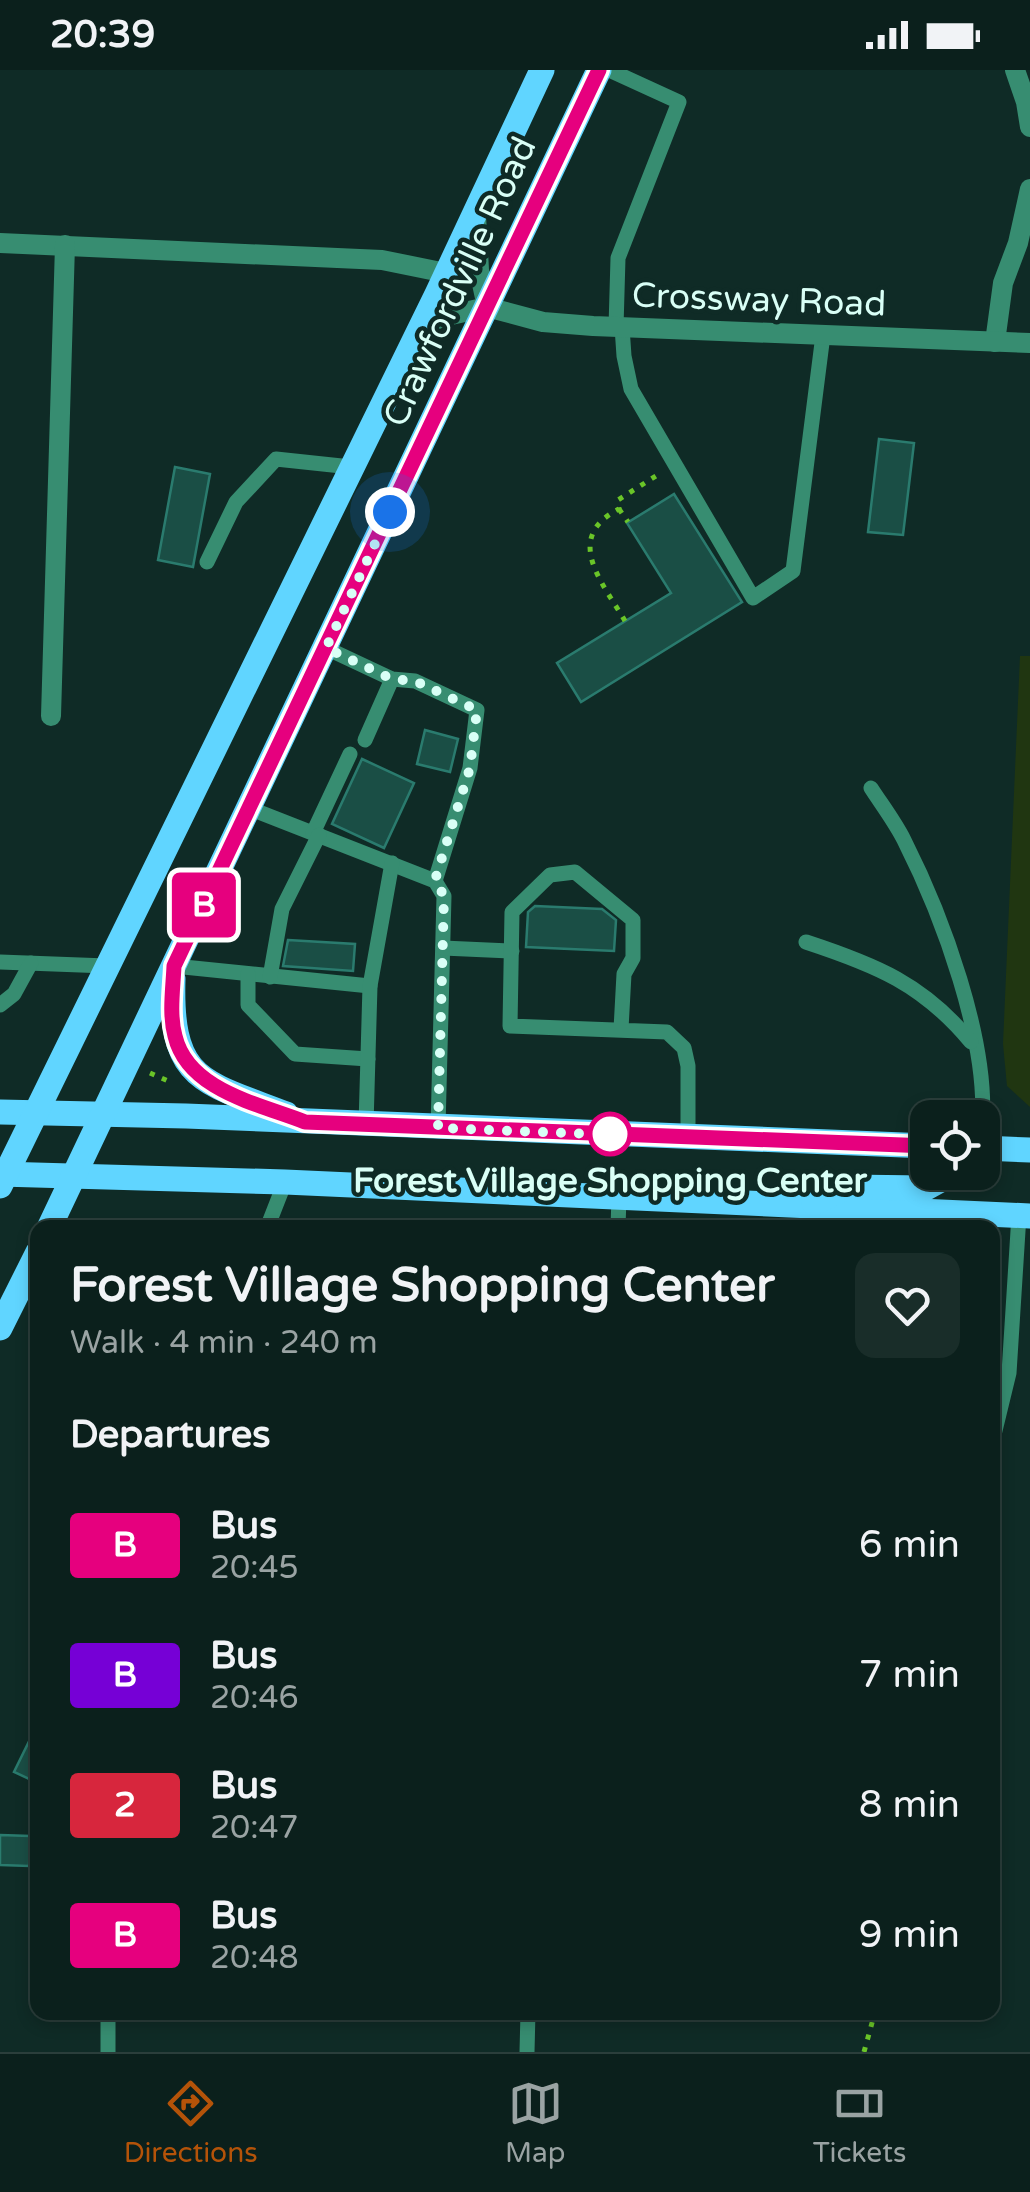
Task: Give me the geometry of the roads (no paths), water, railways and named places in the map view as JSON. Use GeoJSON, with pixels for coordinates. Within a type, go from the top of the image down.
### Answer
{"type":"FeatureCollection","features":[{"type":"Feature","properties":{"kind":"main road","name":"Crawfordville Road"},"geometry":{"type":"LineString","coordinates":[[2,1178],[421,326],[542,70]]}},
{"type":"Feature","properties":{"kind":"main road","name":"Crawfordville Road"},"geometry":{"type":"LineString","coordinates":[[54,1220],[599,70]]}},
{"type":"Feature","properties":{"kind":"main road"},"geometry":{"type":"LineString","coordinates":[[174,966],[174,1030],[188,1063],[211,1084],[305,1122]]}},
{"type":"Feature","properties":{"kind":"main road"},"geometry":{"type":"LineString","coordinates":[[0,1112],[910,1145]]}},
{"type":"Feature","properties":{"kind":"main road"},"geometry":{"type":"LineString","coordinates":[[1000,1149],[1030,1150]]}},
{"type":"Feature","properties":{"kind":"main road"},"geometry":{"type":"LineString","coordinates":[[2,1178],[75,1176],[286,1182],[1026,1212]]}},
{"type":"Feature","properties":{"kind":"main road"},"geometry":{"type":"LineString","coordinates":[[810,1205],[847,1187],[910,1188]]}},
{"type":"Feature","properties":{"kind":"main road"},"geometry":{"type":"LineString","coordinates":[[0,1328],[30,1268]]}},
{"type":"Feature","properties":{"kind":"street"},"geometry":{"type":"LineString","coordinates":[[1015,70],[1030,127]]}},
{"type":"Feature","properties":{"kind":"street"},"geometry":{"type":"LineString","coordinates":[[995,342],[1003,283],[1018,243],[1030,189]]}},
{"type":"Feature","properties":{"kind":"street"},"geometry":{"type":"LineString","coordinates":[[421,326],[486,307],[477,249],[476,209]]}},
{"type":"Feature","properties":{"kind":"street"},"geometry":{"type":"LineString","coordinates":[[0,242],[382,260],[446,273]]}},
{"type":"Feature","properties":{"kind":"street"},"geometry":{"type":"LineString","coordinates":[[51,716],[65,245]]}},
{"type":"Feature","properties":{"kind":"street","name":"Crossway Road"},"geometry":{"type":"LineString","coordinates":[[486,307],[543,322],[1030,344]]}},
{"type":"Feature","properties":{"kind":"lane"},"geometry":{"type":"LineString","coordinates":[[609,70],[679,102],[618,258],[619,327],[631,389],[753,598],[793,571],[823,335]]}},
{"type":"Feature","properties":{"kind":"lane"},"geometry":{"type":"LineString","coordinates":[[206,562],[236,502],[276,459],[351,467]]}},
{"type":"Feature","properties":{"kind":"lane"},"geometry":{"type":"LineString","coordinates":[[326,648],[392,679],[415,681],[477,710],[470,768],[435,880]]}},
{"type":"Feature","properties":{"kind":"lane"},"geometry":{"type":"LineString","coordinates":[[365,740],[392,679]]}},
{"type":"Feature","properties":{"kind":"lane"},"geometry":{"type":"LineString","coordinates":[[270,977],[282,908],[350,754]]}},
{"type":"Feature","properties":{"kind":"lane"},"geometry":{"type":"LineString","coordinates":[[870,788],[902,837],[952,961],[982,1068],[982,1100]]}},
{"type":"Feature","properties":{"kind":"lane"},"geometry":{"type":"LineString","coordinates":[[250,809],[435,880],[444,896],[438,1128]]}},
{"type":"Feature","properties":{"kind":"lane"},"geometry":{"type":"LineString","coordinates":[[366,1125],[370,986],[392,864]]}},
{"type":"Feature","properties":{"kind":"lane"},"geometry":{"type":"LineString","coordinates":[[621,1029],[624,974],[633,958],[633,920],[576,872],[550,875],[512,912],[510,1026],[667,1032],[684,1048],[688,1066],[688,1138]]}},
{"type":"Feature","properties":{"kind":"lane"},"geometry":{"type":"LineString","coordinates":[[806,942],[873,964],[912,987],[952,1019],[977,1049]]}},
{"type":"Feature","properties":{"kind":"lane"},"geometry":{"type":"LineString","coordinates":[[443,948],[512,951]]}},
{"type":"Feature","properties":{"kind":"lane"},"geometry":{"type":"LineString","coordinates":[[0,962],[107,966]]}},
{"type":"Feature","properties":{"kind":"lane"},"geometry":{"type":"LineString","coordinates":[[0,1005],[14,994],[32,964]]}},
{"type":"Feature","properties":{"kind":"lane"},"geometry":{"type":"LineString","coordinates":[[174,966],[370,986]]}},
{"type":"Feature","properties":{"kind":"lane"},"geometry":{"type":"LineString","coordinates":[[248,974],[248,1006],[295,1054],[368,1059]]}},
{"type":"Feature","properties":{"kind":"lane"},"geometry":{"type":"LineString","coordinates":[[269,1220],[286,1182]]}},
{"type":"Feature","properties":{"kind":"lane"},"geometry":{"type":"LineString","coordinates":[[618,1220],[619,1196]]}},
{"type":"Feature","properties":{"kind":"lane"},"geometry":{"type":"LineString","coordinates":[[1000,1411],[1010,1372],[1026,1212]]}},
{"type":"Feature","properties":{"kind":"lane"},"geometry":{"type":"LineString","coordinates":[[108,2020],[108,2052]]}},
{"type":"Feature","properties":{"kind":"lane"},"geometry":{"type":"LineString","coordinates":[[527,2052],[528,2020]]}},
{"type":"Feature","properties":{"kind":"place","name":"Forest Village Shopping Center"},"geometry":{"type":"Point","coordinates":[610,1134]}}]}
